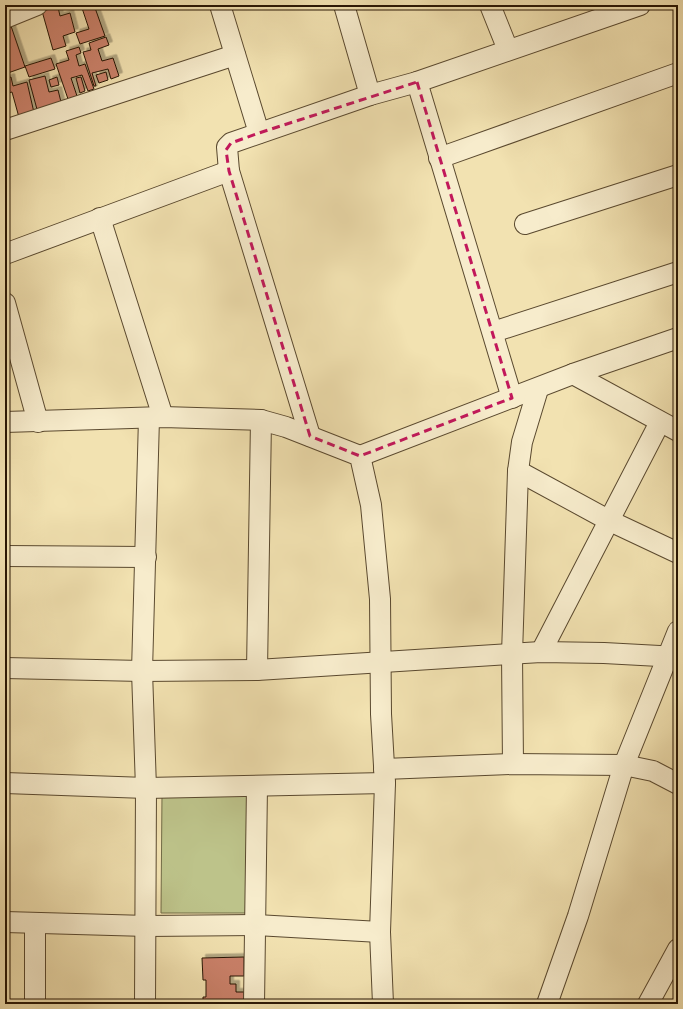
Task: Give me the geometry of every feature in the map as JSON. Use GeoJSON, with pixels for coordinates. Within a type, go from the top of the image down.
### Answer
{"type":"FeatureCollection","features":[{"type":"Feature","properties":{"kind":"street"},"geometry":{"type":"LineString","coordinates":[[5,18],[37,5]]}},
{"type":"Feature","properties":{"kind":"street"},"geometry":{"type":"LineString","coordinates":[[220,5],[259,133]]}},
{"type":"Feature","properties":{"kind":"street"},"geometry":{"type":"LineString","coordinates":[[344,5],[370,95]]}},
{"type":"Feature","properties":{"kind":"street"},"geometry":{"type":"LineString","coordinates":[[490,5],[508,50]]}},
{"type":"Feature","properties":{"kind":"street"},"geometry":{"type":"LineString","coordinates":[[310,436],[229,171],[227,146],[259,133],[370,95],[417,82],[640,5]]}},
{"type":"Feature","properties":{"kind":"street"},"geometry":{"type":"LineString","coordinates":[[5,130],[235,55]]}},
{"type":"Feature","properties":{"kind":"street"},"geometry":{"type":"LineString","coordinates":[[439,158],[678,73]]}},
{"type":"Feature","properties":{"kind":"street"},"geometry":{"type":"LineString","coordinates":[[417,82],[512,398]]}},
{"type":"Feature","properties":{"kind":"street"},"geometry":{"type":"LineString","coordinates":[[5,254],[229,171]]}},
{"type":"Feature","properties":{"kind":"street"},"geometry":{"type":"LineString","coordinates":[[525,224],[678,175]]}},
{"type":"Feature","properties":{"kind":"street"},"geometry":{"type":"LineString","coordinates":[[100,218],[156,418],[146,557],[142,671],[146,788],[146,1004]]}},
{"type":"Feature","properties":{"kind":"street"},"geometry":{"type":"LineString","coordinates":[[492,332],[678,272]]}},
{"type":"Feature","properties":{"kind":"street"},"geometry":{"type":"LineString","coordinates":[[5,303],[38,422]]}},
{"type":"Feature","properties":{"kind":"street"},"geometry":{"type":"LineString","coordinates":[[5,422],[156,418],[261,420],[310,436],[360,456],[538,389],[573,374],[678,338]]}},
{"type":"Feature","properties":{"kind":"street"},"geometry":{"type":"LineString","coordinates":[[573,374],[678,431]]}},
{"type":"Feature","properties":{"kind":"street"},"geometry":{"type":"LineString","coordinates":[[513,764],[512,654],[518,471],[522,442],[538,389]]}},
{"type":"Feature","properties":{"kind":"street"},"geometry":{"type":"LineString","coordinates":[[256,670],[261,420]]}},
{"type":"Feature","properties":{"kind":"street"},"geometry":{"type":"LineString","coordinates":[[541,652],[660,422]]}},
{"type":"Feature","properties":{"kind":"street"},"geometry":{"type":"LineString","coordinates":[[360,456],[371,505],[378,572],[384,776],[380,932],[383,1004]]}},
{"type":"Feature","properties":{"kind":"street"},"geometry":{"type":"LineString","coordinates":[[518,471],[610,521],[678,553]]}},
{"type":"Feature","properties":{"kind":"street"},"geometry":{"type":"LineString","coordinates":[[5,556],[146,557]]}},
{"type":"Feature","properties":{"kind":"street"},"geometry":{"type":"LineString","coordinates":[[547,1004],[578,916],[624,765],[673,657],[678,631]]}},
{"type":"Feature","properties":{"kind":"street"},"geometry":{"type":"LineString","coordinates":[[5,668],[142,671],[256,670],[541,652],[604,653],[673,657]]}},
{"type":"Feature","properties":{"kind":"street"},"geometry":{"type":"LineString","coordinates":[[5,783],[146,788],[257,786],[513,764],[624,765],[653,771],[678,784]]}},
{"type":"Feature","properties":{"kind":"street"},"geometry":{"type":"LineString","coordinates":[[254,1004],[257,786]]}},
{"type":"Feature","properties":{"kind":"street"},"geometry":{"type":"LineString","coordinates":[[5,922],[147,926],[256,925],[380,932]]}},
{"type":"Feature","properties":{"kind":"street"},"geometry":{"type":"LineString","coordinates":[[35,923],[35,1004]]}},
{"type":"Feature","properties":{"kind":"street"},"geometry":{"type":"LineString","coordinates":[[648,1004],[678,949]]}},
{"type":"Feature","properties":{"kind":"highlighted area"},"geometry":{"type":"Polygon","coordinates":[[[417,82],[512,398],[360,456],[310,436],[229,171],[226,150],[231,143],[259,133],[417,82]]]}},
{"type":"Feature","properties":{"kind":"green space"},"geometry":{"type":"Polygon","coordinates":[[[162,794],[248,795],[247,913],[161,913],[162,794]]]}},
{"type":"Feature","properties":{"kind":"building"},"geometry":{"type":"Polygon","coordinates":[[[81,5],[94,5],[105,36],[80,44],[76,33],[89,29],[81,5]]]}},
{"type":"Feature","properties":{"kind":"building"},"geometry":{"type":"Polygon","coordinates":[[[58,7],[60,16],[70,13],[75,32],[63,36],[66,46],[53,50],[42,11],[58,7]]]}},
{"type":"Feature","properties":{"kind":"building"},"geometry":{"type":"Polygon","coordinates":[[[10,23],[25,67],[5,74],[5,25],[10,23]]]}},
{"type":"Feature","properties":{"kind":"building"},"geometry":{"type":"Polygon","coordinates":[[[106,37],[109,45],[98,49],[102,61],[113,58],[119,76],[111,79],[108,69],[92,73],[96,86],[94,86],[83,52],[91,50],[89,43],[106,37]]]}},
{"type":"Feature","properties":{"kind":"building"},"geometry":{"type":"Polygon","coordinates":[[[79,47],[81,53],[76,55],[79,66],[85,64],[94,89],[88,91],[82,75],[71,78],[77,96],[68,99],[56,64],[69,60],[66,51],[79,47]]]}},
{"type":"Feature","properties":{"kind":"building"},"geometry":{"type":"Polygon","coordinates":[[[51,58],[55,69],[29,77],[25,66],[51,58]]]}},
{"type":"Feature","properties":{"kind":"building"},"geometry":{"type":"Polygon","coordinates":[[[106,72],[108,80],[99,83],[96,75],[106,72]]]}},
{"type":"Feature","properties":{"kind":"building"},"geometry":{"type":"Polygon","coordinates":[[[45,76],[49,92],[58,90],[62,106],[38,113],[29,80],[45,76]]]}},
{"type":"Feature","properties":{"kind":"building"},"geometry":{"type":"Polygon","coordinates":[[[11,77],[13,86],[27,82],[35,117],[20,121],[12,92],[5,94],[5,79],[11,77]]]}},
{"type":"Feature","properties":{"kind":"building"},"geometry":{"type":"Polygon","coordinates":[[[57,77],[59,85],[51,87],[49,80],[57,77]]]}},
{"type":"Feature","properties":{"kind":"building"},"geometry":{"type":"Polygon","coordinates":[[[81,77],[85,91],[80,93],[76,78],[81,77]]]}},
{"type":"Feature","properties":{"kind":"building"},"geometry":{"type":"Polygon","coordinates":[[[244,957],[244,976],[230,976],[230,984],[236,984],[236,992],[244,992],[244,1004],[203,1004],[203,997],[206,997],[206,980],[203,980],[202,958],[244,957]]]}}]}
